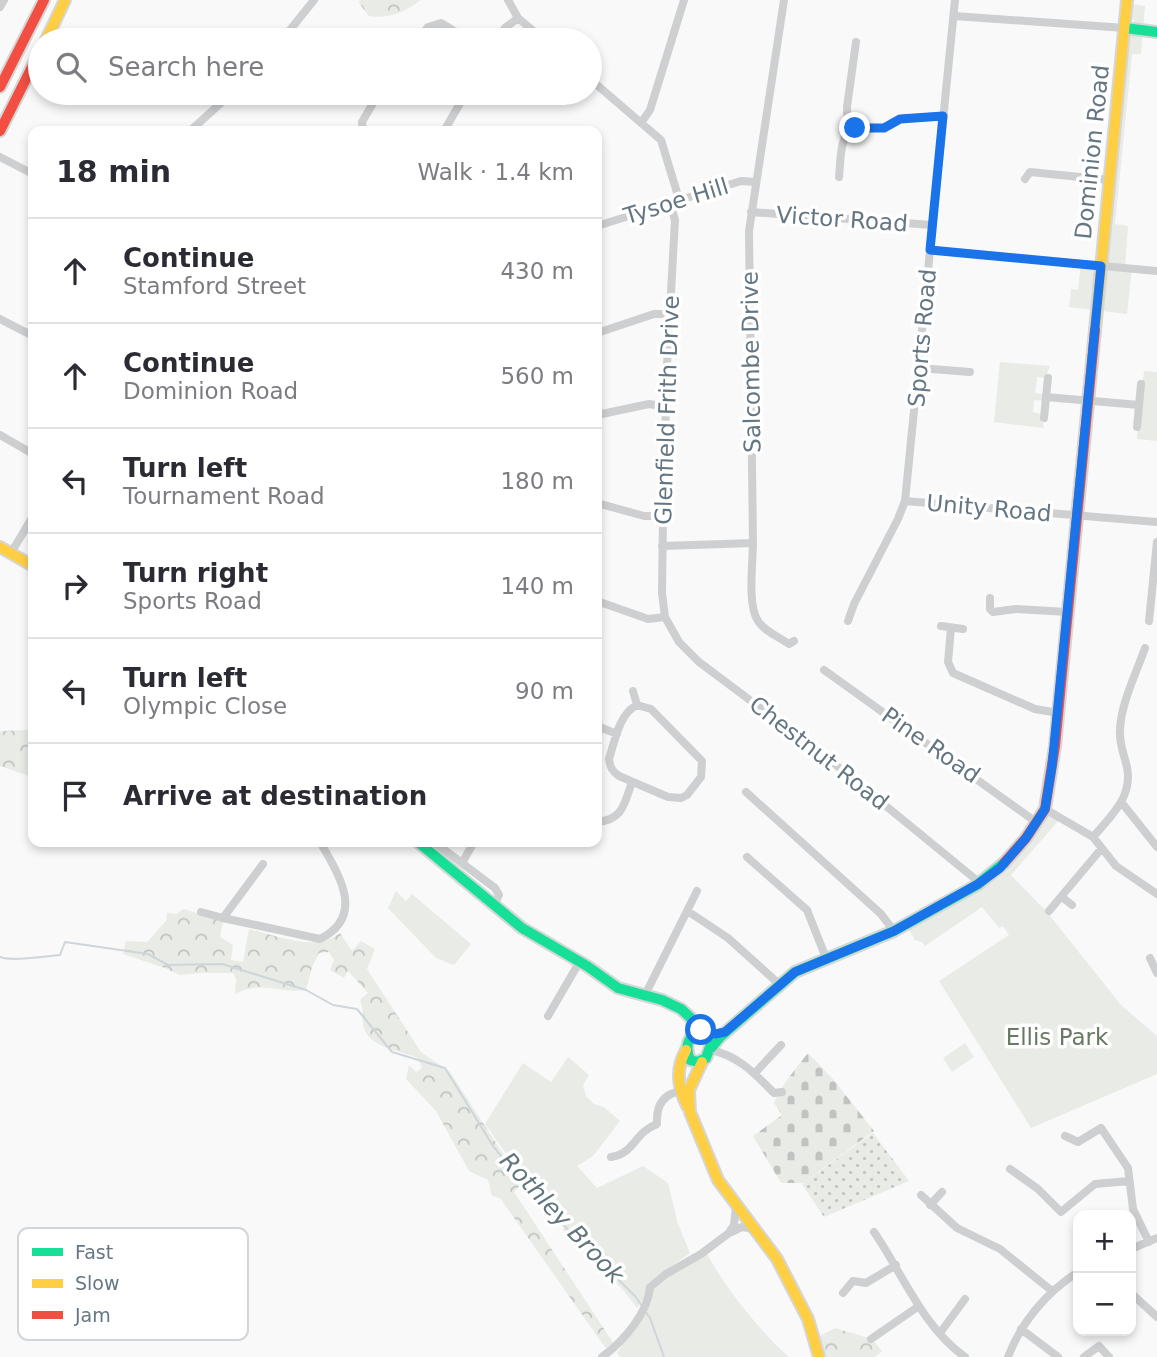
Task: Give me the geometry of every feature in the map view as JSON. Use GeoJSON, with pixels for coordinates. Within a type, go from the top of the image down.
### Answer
{"type":"FeatureCollection","features":[{"type":"Feature","properties":{"kind":"main road"},"geometry":{"type":"LineString","coordinates":[[30,28],[44,0]]}},
{"type":"Feature","properties":{"kind":"main road"},"geometry":{"type":"LineString","coordinates":[[52,28],[65,0]]}},
{"type":"Feature","properties":{"kind":"main road","name":"Dominion Road"},"geometry":{"type":"LineString","coordinates":[[1045,809],[1058,713],[1127,0]]}},
{"type":"Feature","properties":{"kind":"main road"},"geometry":{"type":"LineString","coordinates":[[1125,28],[1157,32]]}},
{"type":"Feature","properties":{"kind":"main road"},"geometry":{"type":"LineString","coordinates":[[0,87],[28,32]]}},
{"type":"Feature","properties":{"kind":"main road"},"geometry":{"type":"LineString","coordinates":[[0,131],[28,75]]}},
{"type":"Feature","properties":{"kind":"main road"},"geometry":{"type":"LineString","coordinates":[[0,547],[28,563]]}},
{"type":"Feature","properties":{"kind":"main road"},"geometry":{"type":"LineString","coordinates":[[681,1091],[687,1087],[725,1032],[742,1020],[779,984],[795,972],[894,931],[978,884],[1015,853],[1045,809]]}},
{"type":"Feature","properties":{"kind":"main road"},"geometry":{"type":"LineString","coordinates":[[424,847],[522,928],[580,961],[618,988],[675,1006],[690,1016],[711,1049]]}},
{"type":"Feature","properties":{"kind":"main road"},"geometry":{"type":"LineString","coordinates":[[725,1032],[702,1032],[686,1050],[678,1068],[681,1091],[718,1180],[736,1208],[774,1253],[808,1319],[819,1357]]}},
{"type":"Feature","properties":{"kind":"main road"},"geometry":{"type":"LineString","coordinates":[[686,1050],[690,1060],[702,1062]]}},
{"type":"Feature","properties":{"kind":"main road"},"geometry":{"type":"LineString","coordinates":[[690,1112],[688,1098],[693,1078]]}},
{"type":"Feature","properties":{"kind":"street"},"geometry":{"type":"LineString","coordinates":[[0,7],[4,0]]}},
{"type":"Feature","properties":{"kind":"street"},"geometry":{"type":"LineString","coordinates":[[292,28],[314,0]]}},
{"type":"Feature","properties":{"kind":"street"},"geometry":{"type":"LineString","coordinates":[[508,0],[518,18],[530,28]]}},
{"type":"Feature","properties":{"kind":"street"},"geometry":{"type":"LineString","coordinates":[[641,123],[650,110],[684,0]]}},
{"type":"Feature","properties":{"kind":"street","name":"Salcombe Drive"},"geometry":{"type":"LineString","coordinates":[[784,0],[749,231],[752,604],[755,616],[762,626],[789,644],[794,641]]}},
{"type":"Feature","properties":{"kind":"street","name":"Sports Road"},"geometry":{"type":"LineString","coordinates":[[848,621],[905,501],[955,0]]}},
{"type":"Feature","properties":{"kind":"street"},"geometry":{"type":"LineString","coordinates":[[954,16],[1125,28]]}},
{"type":"Feature","properties":{"kind":"street"},"geometry":{"type":"LineString","coordinates":[[505,28],[518,18]]}},
{"type":"Feature","properties":{"kind":"street"},"geometry":{"type":"LineString","coordinates":[[427,28],[441,23],[449,28]]}},
{"type":"Feature","properties":{"kind":"street"},"geometry":{"type":"LineString","coordinates":[[853,126],[847,114],[847,107],[856,42]]}},
{"type":"Feature","properties":{"kind":"street"},"geometry":{"type":"LineString","coordinates":[[602,89],[661,140],[679,200]]}},
{"type":"Feature","properties":{"kind":"street"},"geometry":{"type":"LineString","coordinates":[[196,126],[219,105]]}},
{"type":"Feature","properties":{"kind":"street"},"geometry":{"type":"LineString","coordinates":[[362,126],[372,105]]}},
{"type":"Feature","properties":{"kind":"street"},"geometry":{"type":"LineString","coordinates":[[447,126],[459,105]]}},
{"type":"Feature","properties":{"kind":"street"},"geometry":{"type":"LineString","coordinates":[[839,177],[843,142],[846,133],[853,126],[884,128],[900,119],[943,116]]}},
{"type":"Feature","properties":{"kind":"street"},"geometry":{"type":"LineString","coordinates":[[0,157],[28,171]]}},
{"type":"Feature","properties":{"kind":"street"},"geometry":{"type":"LineString","coordinates":[[1025,179],[1030,172],[1110,180]]}},
{"type":"Feature","properties":{"kind":"street","name":"Tysoe Hill"},"geometry":{"type":"LineString","coordinates":[[602,224],[741,181],[756,182]]}},
{"type":"Feature","properties":{"kind":"street","name":"Glenfield Frith Drive"},"geometry":{"type":"LineString","coordinates":[[665,617],[662,546],[675,220],[670,203]]}},
{"type":"Feature","properties":{"kind":"street","name":"Victor Road"},"geometry":{"type":"LineString","coordinates":[[751,212],[932,225]]}},
{"type":"Feature","properties":{"kind":"street"},"geometry":{"type":"LineString","coordinates":[[930,250],[1157,271]]}},
{"type":"Feature","properties":{"kind":"street"},"geometry":{"type":"LineString","coordinates":[[602,331],[654,314],[670,314]]}},
{"type":"Feature","properties":{"kind":"street"},"geometry":{"type":"LineString","coordinates":[[0,319],[28,333]]}},
{"type":"Feature","properties":{"kind":"street"},"geometry":{"type":"LineString","coordinates":[[919,368],[970,372]]}},
{"type":"Feature","properties":{"kind":"street"},"geometry":{"type":"LineString","coordinates":[[1044,418],[1048,378]]}},
{"type":"Feature","properties":{"kind":"street"},"geometry":{"type":"LineString","coordinates":[[1137,427],[1141,384]]}},
{"type":"Feature","properties":{"kind":"street"},"geometry":{"type":"LineString","coordinates":[[1046,397],[1139,405]]}},
{"type":"Feature","properties":{"kind":"street"},"geometry":{"type":"LineString","coordinates":[[602,414],[649,404],[667,407]]}},
{"type":"Feature","properties":{"kind":"street"},"geometry":{"type":"LineString","coordinates":[[0,435],[28,451]]}},
{"type":"Feature","properties":{"kind":"street","name":"Unity Road"},"geometry":{"type":"LineString","coordinates":[[905,501],[1157,522]]}},
{"type":"Feature","properties":{"kind":"street"},"geometry":{"type":"LineString","coordinates":[[602,504],[644,516],[663,516]]}},
{"type":"Feature","properties":{"kind":"street"},"geometry":{"type":"LineString","coordinates":[[11,553],[28,524]]}},
{"type":"Feature","properties":{"kind":"street"},"geometry":{"type":"LineString","coordinates":[[1149,621],[1157,542]]}},
{"type":"Feature","properties":{"kind":"street"},"geometry":{"type":"LineString","coordinates":[[662,546],[753,543]]}},
{"type":"Feature","properties":{"kind":"street"},"geometry":{"type":"LineString","coordinates":[[990,598],[990,609],[993,612],[1016,609],[1068,612]]}},
{"type":"Feature","properties":{"kind":"street"},"geometry":{"type":"LineString","coordinates":[[602,603],[648,619],[665,617]]}},
{"type":"Feature","properties":{"kind":"street","name":"Chestnut Road"},"geometry":{"type":"LineString","coordinates":[[665,617],[679,642],[699,662],[826,757],[978,884]]}},
{"type":"Feature","properties":{"kind":"street"},"geometry":{"type":"LineString","coordinates":[[941,626],[964,629]]}},
{"type":"Feature","properties":{"kind":"street"},"geometry":{"type":"LineString","coordinates":[[951,628],[948,662],[953,673],[1035,709],[1058,713]]}},
{"type":"Feature","properties":{"kind":"street"},"geometry":{"type":"LineString","coordinates":[[1093,837],[1122,803],[1128,778],[1120,740],[1121,718],[1145,648]]}},
{"type":"Feature","properties":{"kind":"street","name":"Pine Road"},"geometry":{"type":"LineString","coordinates":[[824,670],[1036,822]]}},
{"type":"Feature","properties":{"kind":"street"},"geometry":{"type":"LineString","coordinates":[[633,689],[637,705]]}},
{"type":"Feature","properties":{"kind":"street"},"geometry":{"type":"LineString","coordinates":[[637,705],[652,709],[698,755],[703,766],[701,777],[687,795],[681,798],[668,797],[632,782],[613,772],[609,765],[617,734],[626,712],[637,705]]}},
{"type":"Feature","properties":{"kind":"street"},"geometry":{"type":"LineString","coordinates":[[602,728],[617,734]]}},
{"type":"Feature","properties":{"kind":"street"},"geometry":{"type":"LineString","coordinates":[[602,821],[614,819],[620,813],[632,782]]}},
{"type":"Feature","properties":{"kind":"street"},"geometry":{"type":"LineString","coordinates":[[746,792],[881,914],[894,931]]}},
{"type":"Feature","properties":{"kind":"street"},"geometry":{"type":"LineString","coordinates":[[1122,803],[1157,847]]}},
{"type":"Feature","properties":{"kind":"street"},"geometry":{"type":"LineString","coordinates":[[1045,809],[1093,837],[1116,866],[1157,894]]}},
{"type":"Feature","properties":{"kind":"street"},"geometry":{"type":"LineString","coordinates":[[201,912],[320,939],[337,928],[347,904],[345,894],[322,847]]}},
{"type":"Feature","properties":{"kind":"street"},"geometry":{"type":"LineString","coordinates":[[441,847],[498,892],[499,898],[494,905]]}},
{"type":"Feature","properties":{"kind":"street"},"geometry":{"type":"LineString","coordinates":[[462,863],[471,847]]}},
{"type":"Feature","properties":{"kind":"street"},"geometry":{"type":"LineString","coordinates":[[1049,911],[1102,848]]}},
{"type":"Feature","properties":{"kind":"street"},"geometry":{"type":"LineString","coordinates":[[747,856],[807,910],[827,958]]}},
{"type":"Feature","properties":{"kind":"street"},"geometry":{"type":"LineString","coordinates":[[223,918],[263,864]]}},
{"type":"Feature","properties":{"kind":"street"},"geometry":{"type":"LineString","coordinates":[[644,997],[697,891]]}},
{"type":"Feature","properties":{"kind":"street"},"geometry":{"type":"LineString","coordinates":[[1062,897],[1072,905]]}},
{"type":"Feature","properties":{"kind":"street"},"geometry":{"type":"LineString","coordinates":[[692,914],[728,938],[779,984]]}},
{"type":"Feature","properties":{"kind":"street"},"geometry":{"type":"LineString","coordinates":[[1150,958],[1157,973]]}},
{"type":"Feature","properties":{"kind":"street"},"geometry":{"type":"LineString","coordinates":[[548,1016],[580,961]]}},
{"type":"Feature","properties":{"kind":"street"},"geometry":{"type":"LineString","coordinates":[[755,1073],[781,1045]]}},
{"type":"Feature","properties":{"kind":"street"},"geometry":{"type":"LineString","coordinates":[[711,1049],[725,1053],[755,1073],[774,1093],[782,1092]]}},
{"type":"Feature","properties":{"kind":"street"},"geometry":{"type":"LineString","coordinates":[[664,1134],[657,1124],[660,1103],[672,1093],[681,1091]]}},
{"type":"Feature","properties":{"kind":"street"},"geometry":{"type":"LineString","coordinates":[[611,1157],[628,1150],[640,1133],[657,1124]]}},
{"type":"Feature","properties":{"kind":"street"},"geometry":{"type":"LineString","coordinates":[[1065,1136],[1078,1142],[1101,1128],[1128,1168],[1133,1209],[1153,1240],[1136,1247]]}},
{"type":"Feature","properties":{"kind":"street"},"geometry":{"type":"LineString","coordinates":[[1010,1169],[1038,1189],[1061,1212],[1095,1184],[1129,1181]]}},
{"type":"Feature","properties":{"kind":"street"},"geometry":{"type":"LineString","coordinates":[[930,1205],[942,1192]]}},
{"type":"Feature","properties":{"kind":"street"},"geometry":{"type":"LineString","coordinates":[[921,1195],[957,1228],[1000,1249],[1052,1291]]}},
{"type":"Feature","properties":{"kind":"street"},"geometry":{"type":"LineString","coordinates":[[729,1233],[734,1225],[736,1208]]}},
{"type":"Feature","properties":{"kind":"street"},"geometry":{"type":"LineString","coordinates":[[602,1357],[620,1342],[641,1312],[649,1300],[650,1287],[729,1233],[742,1227],[754,1229]]}},
{"type":"Feature","properties":{"kind":"street"},"geometry":{"type":"LineString","coordinates":[[874,1232],[919,1306],[952,1353],[965,1357]]}},
{"type":"Feature","properties":{"kind":"street"},"geometry":{"type":"LineString","coordinates":[[843,1293],[853,1281],[866,1283],[896,1265]]}},
{"type":"Feature","properties":{"kind":"street"},"geometry":{"type":"LineString","coordinates":[[1008,1357],[1021,1329],[1052,1291],[1077,1273]]}},
{"type":"Feature","properties":{"kind":"street"},"geometry":{"type":"LineString","coordinates":[[1136,1298],[1157,1317]]}},
{"type":"Feature","properties":{"kind":"street"},"geometry":{"type":"LineString","coordinates":[[940,1333],[965,1299]]}},
{"type":"Feature","properties":{"kind":"street"},"geometry":{"type":"LineString","coordinates":[[871,1339],[919,1306]]}},
{"type":"Feature","properties":{"kind":"street"},"geometry":{"type":"LineString","coordinates":[[1021,1329],[1058,1357]]}},
{"type":"Feature","properties":{"kind":"street"},"geometry":{"type":"LineString","coordinates":[[1084,1357],[1099,1346],[1109,1357]]}},
{"type":"Feature","properties":{"kind":"green space"},"geometry":{"type":"Polygon","coordinates":[[[360,0],[421,0],[396,14],[376,17],[369,16],[359,3],[360,0]]]}},
{"type":"Feature","properties":{"kind":"green space"},"geometry":{"type":"Polygon","coordinates":[[[1131,4],[1145,6],[1141,54],[1132,54],[1115,224],[1128,226],[1125,267],[1132,268],[1127,314],[1069,307],[1071,289],[1078,290],[1081,263],[1101,266],[1125,28],[1138,28],[1131,15],[1131,4]]]}},
{"type":"Feature","properties":{"kind":"green space"},"geometry":{"type":"Polygon","coordinates":[[[1000,362],[1050,366],[1045,378],[1037,377],[1035,393],[1044,394],[1043,401],[1034,400],[1033,412],[1040,414],[1044,428],[994,422],[1000,362]]]}},
{"type":"Feature","properties":{"kind":"green space"},"geometry":{"type":"Polygon","coordinates":[[[1144,371],[1157,372],[1157,441],[1137,439],[1144,371]]]}},
{"type":"Feature","properties":{"kind":"green space"},"geometry":{"type":"Polygon","coordinates":[[[28,730],[28,776],[0,766],[0,731],[28,730]]]}},
{"type":"Feature","properties":{"kind":"green space","name":"Ellis Park"},"geometry":{"type":"Polygon","coordinates":[[[1045,809],[1060,819],[1011,875],[1046,911],[1121,1005],[1157,1036],[1157,1074],[1031,1128],[939,981],[1009,935],[1003,926],[999,928],[982,907],[925,946],[915,940],[906,925],[1000,868],[1045,809]]]}},
{"type":"Feature","properties":{"kind":"green space"},"geometry":{"type":"Polygon","coordinates":[[[396,891],[406,901],[412,894],[471,944],[454,965],[436,958],[388,908],[396,891]]]}},
{"type":"Feature","properties":{"kind":"green space"},"geometry":{"type":"Polygon","coordinates":[[[184,909],[223,922],[220,937],[233,945],[231,960],[243,962],[249,929],[308,942],[330,939],[340,933],[352,951],[361,941],[375,949],[367,969],[421,1052],[450,1072],[522,1183],[514,1192],[614,1344],[607,1350],[500,1198],[492,1196],[488,1180],[469,1171],[436,1111],[406,1079],[409,1065],[416,1072],[422,1068],[418,1058],[384,1047],[370,1038],[365,1031],[360,1000],[368,993],[348,971],[344,978],[330,970],[334,960],[329,952],[319,953],[306,990],[254,988],[235,994],[236,979],[233,973],[179,975],[123,954],[126,941],[147,942],[166,921],[167,913],[176,914],[184,909]]]}},
{"type":"Feature","properties":{"kind":"green space"},"geometry":{"type":"Polygon","coordinates":[[[965,1043],[974,1057],[952,1072],[943,1058],[965,1043]]]}},
{"type":"Feature","properties":{"kind":"green space"},"geometry":{"type":"Polygon","coordinates":[[[808,1053],[833,1079],[874,1131],[803,1183],[781,1183],[753,1136],[782,1115],[774,1103],[785,1083],[808,1053]]]}},
{"type":"Feature","properties":{"kind":"green space"},"geometry":{"type":"Polygon","coordinates":[[[568,1057],[589,1075],[583,1085],[586,1096],[620,1121],[593,1156],[577,1166],[597,1188],[643,1166],[668,1183],[678,1224],[690,1253],[647,1284],[645,1297],[637,1308],[625,1292],[563,1230],[566,1224],[528,1185],[485,1124],[523,1063],[551,1082],[568,1057]]]}},
{"type":"Feature","properties":{"kind":"green space"},"geometry":{"type":"Polygon","coordinates":[[[873,1133],[909,1181],[824,1217],[802,1184],[873,1133]]]}},
{"type":"Feature","properties":{"kind":"green space"},"geometry":{"type":"Polygon","coordinates":[[[707,1254],[744,1308],[789,1357],[620,1357],[617,1353],[651,1303],[653,1289],[707,1254]]]}},
{"type":"Feature","properties":{"kind":"green space"},"geometry":{"type":"Polygon","coordinates":[[[835,1328],[872,1339],[882,1351],[875,1357],[824,1357],[818,1337],[835,1328]]]}},
{"type":"Feature","properties":{"kind":"waterway","name":"Rothley Brook"},"geometry":{"type":"LineString","coordinates":[[0,957],[20,959],[60,955],[65,942],[148,954],[168,965],[222,964],[306,990],[333,1005],[357,1009],[392,1052],[445,1068],[493,1146],[528,1190],[642,1306]]}},
{"type":"Feature","properties":{"kind":"waterway","name":"Rothley Brook"},"geometry":{"type":"LineString","coordinates":[[645,1311],[664,1357]]}},
{"type":"Feature","properties":{"kind":"traffic: fast"},"geometry":{"type":"LineString","coordinates":[[1125,28],[1157,32]]}},
{"type":"Feature","properties":{"kind":"traffic: fast"},"geometry":{"type":"LineString","coordinates":[[424,847],[522,928],[587,966],[618,988],[662,1000],[681,1009],[705,1031]]}},
{"type":"Feature","properties":{"kind":"traffic: fast"},"geometry":{"type":"LineString","coordinates":[[711,1048],[720,1037],[795,972],[894,931],[977,885],[1004,863]]}},
{"type":"Feature","properties":{"kind":"traffic: fast"},"geometry":{"type":"LineString","coordinates":[[698,1030],[705,1031],[711,1044],[706,1058],[698,1062],[690,1060],[687,1047],[689,1040],[698,1030]]}},
{"type":"Feature","properties":{"kind":"traffic: slow"},"geometry":{"type":"LineString","coordinates":[[52,28],[65,0]]}},
{"type":"Feature","properties":{"kind":"traffic: slow"},"geometry":{"type":"LineString","coordinates":[[1095,330],[1127,0]]}},
{"type":"Feature","properties":{"kind":"traffic: slow"},"geometry":{"type":"LineString","coordinates":[[0,547],[28,563]]}},
{"type":"Feature","properties":{"kind":"traffic: slow"},"geometry":{"type":"LineString","coordinates":[[686,1050],[680,1064],[679,1078],[687,1106]]}},
{"type":"Feature","properties":{"kind":"traffic: slow"},"geometry":{"type":"LineString","coordinates":[[702,1062],[689,1090],[690,1112],[718,1180],[777,1259],[808,1319],[819,1357]]}},
{"type":"Feature","properties":{"kind":"traffic: jam"},"geometry":{"type":"LineString","coordinates":[[30,28],[44,0]]}},
{"type":"Feature","properties":{"kind":"traffic: jam"},"geometry":{"type":"LineString","coordinates":[[0,87],[28,32]]}},
{"type":"Feature","properties":{"kind":"traffic: jam"},"geometry":{"type":"LineString","coordinates":[[0,131],[28,75]]}},
{"type":"Feature","properties":{"kind":"traffic: jam"},"geometry":{"type":"LineString","coordinates":[[1004,863],[1026,838],[1045,809],[1055,746],[1095,330]]}},
{"type":"Feature","properties":{"kind":"route"},"geometry":{"type":"LineString","coordinates":[[701,1030],[715,1034],[725,1032],[795,972],[894,931],[978,884],[1015,853],[1045,809],[1052,766],[1101,266],[930,250],[943,116],[900,119],[884,128],[855,128]]}}]}
